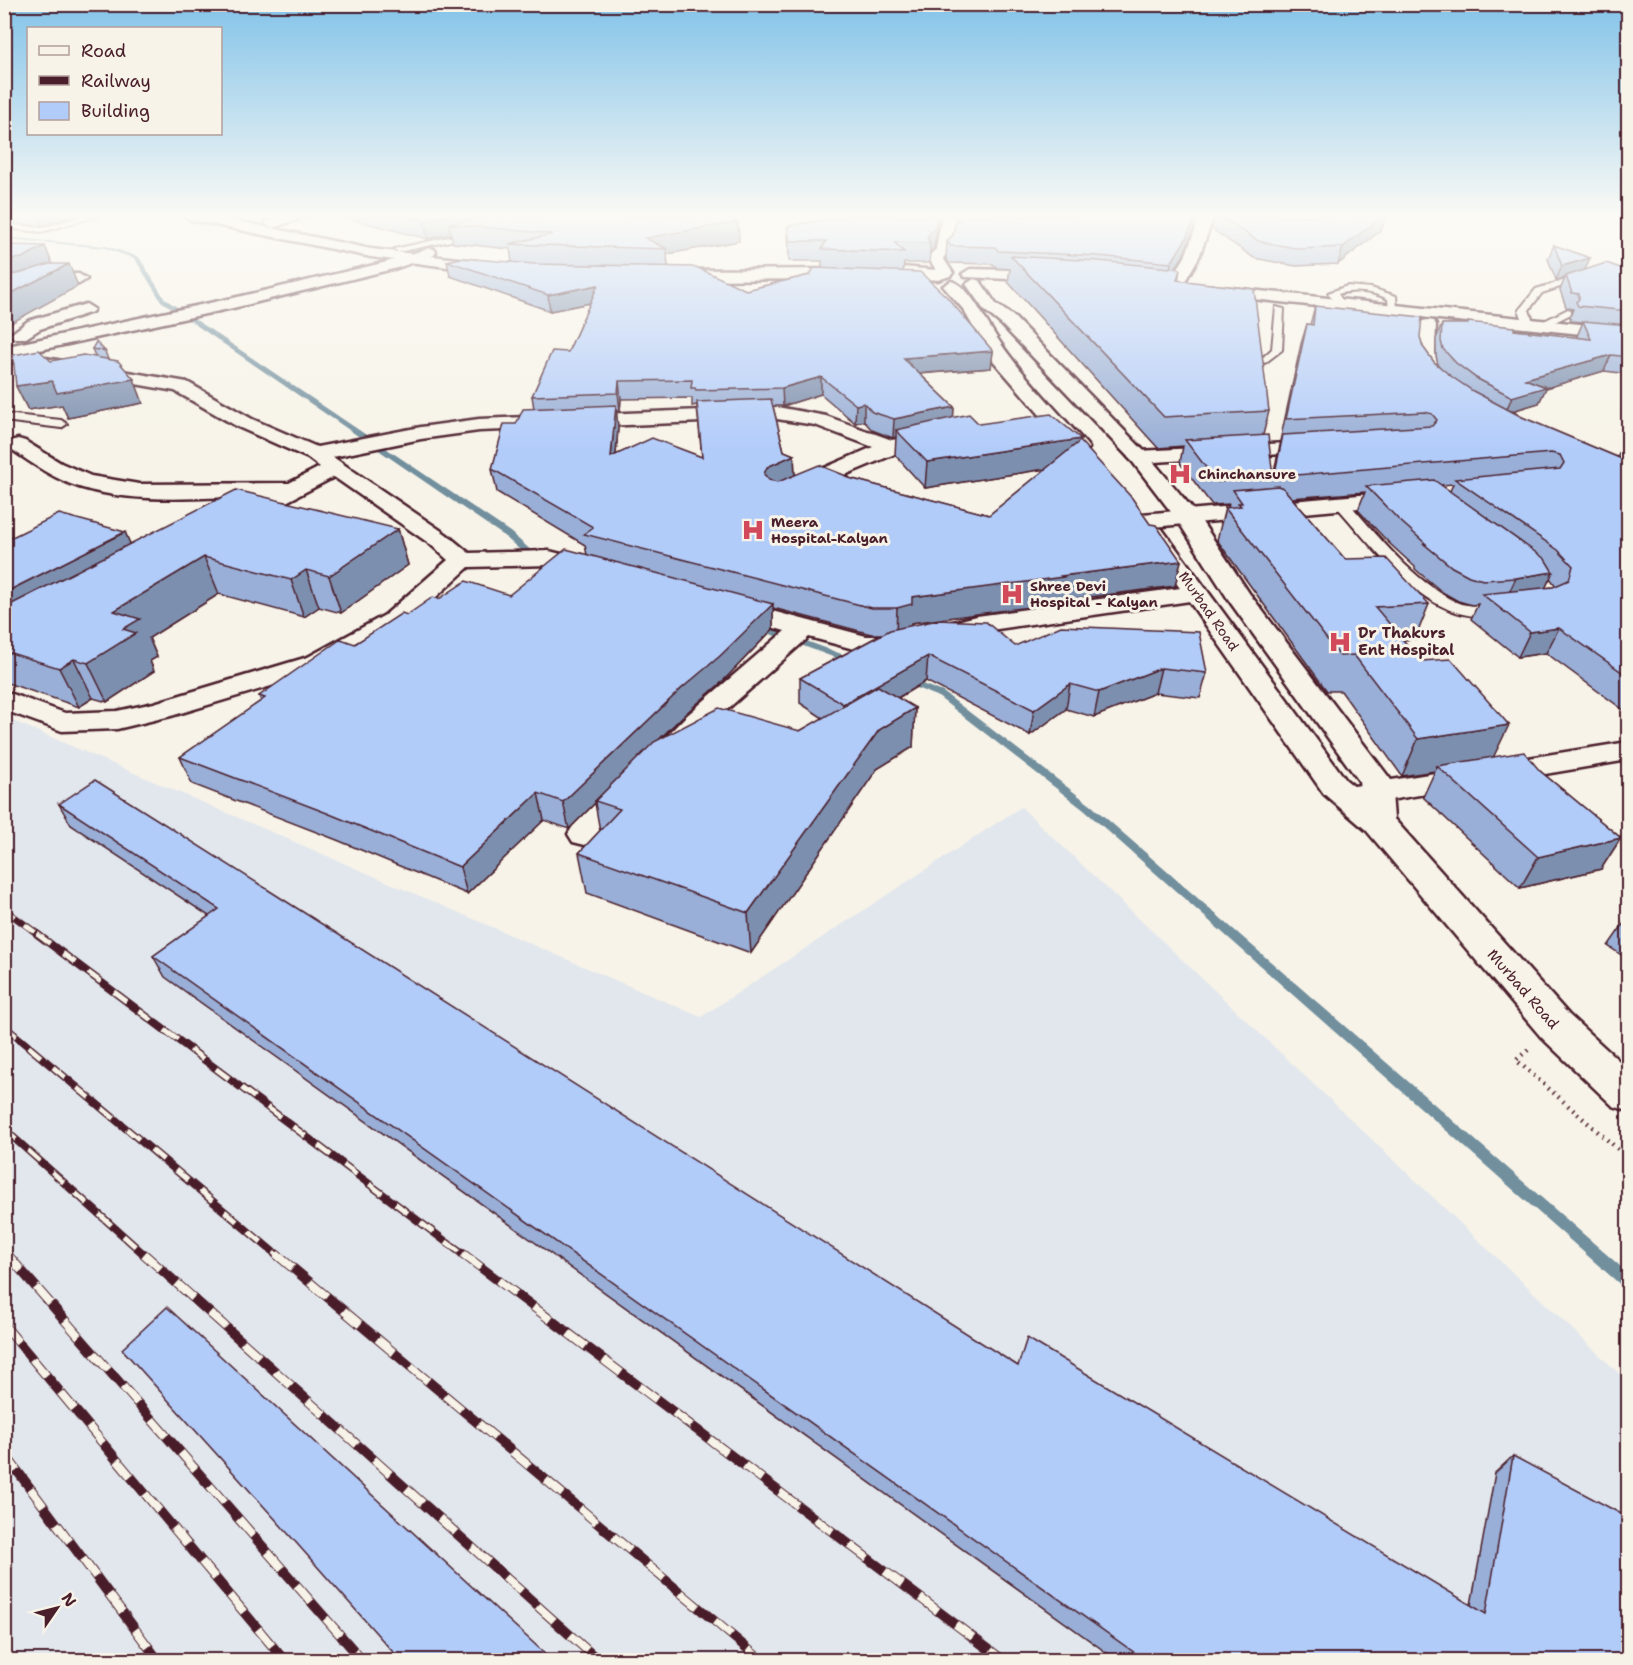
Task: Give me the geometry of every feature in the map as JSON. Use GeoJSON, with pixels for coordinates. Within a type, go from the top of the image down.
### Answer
{"type":"FeatureCollection","features":[{"type":"Feature","properties":{"kind":"street"},"geometry":{"type":"LineString","coordinates":[[4,354],[271,294]]}},
{"type":"Feature","properties":{"kind":"street"},"geometry":{"type":"LineString","coordinates":[[964,294],[996,353],[1040,418],[1092,464]]}},
{"type":"Feature","properties":{"kind":"street","name":"Murbad Road"},"geometry":{"type":"LineString","coordinates":[[976,294],[1007,320],[1139,457],[1188,518],[1239,597],[1375,780],[1368,804]]}},
{"type":"Feature","properties":{"kind":"street"},"geometry":{"type":"LineString","coordinates":[[1184,294],[1279,309],[1629,346]]}},
{"type":"Feature","properties":{"kind":"street"},"geometry":{"type":"LineString","coordinates":[[1191,294],[1339,303],[1629,334]]}},
{"type":"Feature","properties":{"kind":"street"},"geometry":{"type":"LineString","coordinates":[[4,324],[27,329],[86,309]]}},
{"type":"Feature","properties":{"kind":"street"},"geometry":{"type":"LineString","coordinates":[[1428,325],[1425,359],[1428,368],[1441,385],[1459,398]]}},
{"type":"Feature","properties":{"kind":"street"},"geometry":{"type":"LineString","coordinates":[[4,354],[180,386],[245,423],[325,461],[438,539],[463,560]]}},
{"type":"Feature","properties":{"kind":"street"},"geometry":{"type":"LineString","coordinates":[[210,533],[295,489],[325,461],[350,446],[479,425],[777,413],[819,420],[891,447]]}},
{"type":"Feature","properties":{"kind":"street"},"geometry":{"type":"LineString","coordinates":[[778,497],[891,447],[921,440]]}},
{"type":"Feature","properties":{"kind":"street"},"geometry":{"type":"LineString","coordinates":[[18,445],[53,468],[86,482],[139,491],[295,489]]}},
{"type":"Feature","properties":{"kind":"street"},"geometry":{"type":"LineString","coordinates":[[1139,457],[1347,446]]}},
{"type":"Feature","properties":{"kind":"street"},"geometry":{"type":"LineString","coordinates":[[1188,518],[1428,496]]}},
{"type":"Feature","properties":{"kind":"street","name":"Murbad Road"},"geometry":{"type":"LineString","coordinates":[[1188,518],[1135,513],[1162,543],[1195,594],[1335,787],[1368,804],[1555,1026],[1629,1094]]}},
{"type":"Feature","properties":{"kind":"street"},"geometry":{"type":"LineString","coordinates":[[4,700],[62,722],[117,720],[161,710],[318,663],[394,621],[463,560],[549,558],[625,578]]}},
{"type":"Feature","properties":{"kind":"street"},"geometry":{"type":"LineString","coordinates":[[704,600],[865,644],[896,644],[977,624],[1195,594]]}},
{"type":"Feature","properties":{"kind":"street"},"geometry":{"type":"LineString","coordinates":[[365,612],[394,621]]}},
{"type":"Feature","properties":{"kind":"street"},"geometry":{"type":"LineString","coordinates":[[585,834],[695,723],[804,628]]}},
{"type":"Feature","properties":{"kind":"street"},"geometry":{"type":"LineString","coordinates":[[1368,804],[1629,751]]}},
{"type":"Feature","properties":{"kind":"lane"},"geometry":{"type":"LineString","coordinates":[[1537,294],[1524,309],[1535,324],[1568,312]]}},
{"type":"Feature","properties":{"kind":"lane"},"geometry":{"type":"LineString","coordinates":[[1265,360],[1277,350],[1279,309]]}},
{"type":"Feature","properties":{"kind":"lane"},"geometry":{"type":"LineString","coordinates":[[4,417],[61,424]]}},
{"type":"Feature","properties":{"kind":"lane"},"geometry":{"type":"LineString","coordinates":[[1342,504],[1427,592],[1448,605],[1470,612],[1512,608]]}},
{"type":"Feature","properties":{"kind":"path"},"geometry":{"type":"LineString","coordinates":[[1555,1026],[1516,1060],[1629,1158]]}},
{"type":"Feature","properties":{"kind":"shaded area"},"geometry":{"type":"Polygon","coordinates":[[[4,717],[701,1017],[1021,807],[1628,1382],[1628,1660],[5,1660],[4,717]]]}},
{"type":"Feature","properties":{"kind":"building"},"geometry":{"type":"Polygon","coordinates":[[[594,294],[943,294],[993,351],[903,358],[954,407],[894,419],[872,412],[864,403],[856,405],[821,377],[782,388],[696,390],[691,388],[692,380],[619,381],[618,393],[532,396],[552,351],[568,352],[594,294]]]}},
{"type":"Feature","properties":{"kind":"building"},"geometry":{"type":"Polygon","coordinates":[[[1047,294],[1255,294],[1269,411],[1164,417],[1047,294]]]}},
{"type":"Feature","properties":{"kind":"building"},"geometry":{"type":"Polygon","coordinates":[[[1577,294],[1629,294],[1629,311],[1578,306],[1576,302],[1579,294],[1577,294]]]}},
{"type":"Feature","properties":{"kind":"building"},"geometry":{"type":"Polygon","coordinates":[[[1315,306],[1422,317],[1420,337],[1423,347],[1434,362],[1452,377],[1522,417],[1629,462],[1629,677],[1559,628],[1530,632],[1482,594],[1553,587],[1569,580],[1573,566],[1558,550],[1455,479],[1560,469],[1564,463],[1560,455],[1551,453],[1274,477],[1283,435],[1432,426],[1437,420],[1432,414],[1425,412],[1286,419],[1307,324],[1313,325],[1315,306]]]}},
{"type":"Feature","properties":{"kind":"building"},"geometry":{"type":"Polygon","coordinates":[[[1583,321],[1629,325],[1629,357],[1611,355],[1525,379],[1546,387],[1512,397],[1476,378],[1456,363],[1443,349],[1441,341],[1442,324],[1468,324],[1468,322],[1591,339],[1583,321]]]}},
{"type":"Feature","properties":{"kind":"building"},"geometry":{"type":"Polygon","coordinates":[[[96,342],[105,351],[92,349],[96,342]]]}},
{"type":"Feature","properties":{"kind":"building"},"geometry":{"type":"Polygon","coordinates":[[[39,350],[51,361],[83,355],[118,361],[134,379],[57,393],[52,381],[16,386],[13,355],[39,350]]]}},
{"type":"Feature","properties":{"kind":"building"},"geometry":{"type":"Polygon","coordinates":[[[771,399],[784,451],[794,455],[767,467],[764,474],[769,480],[778,482],[819,465],[849,477],[845,477],[989,515],[1080,441],[1132,498],[1150,524],[1156,525],[1181,561],[912,597],[912,604],[897,608],[872,608],[584,534],[593,527],[492,469],[504,424],[516,424],[523,409],[616,405],[611,457],[652,438],[702,457],[697,402],[771,399]]]}},
{"type":"Feature","properties":{"kind":"building"},"geometry":{"type":"Polygon","coordinates":[[[969,414],[979,424],[1051,414],[1081,439],[927,462],[896,430],[969,414]]]}},
{"type":"Feature","properties":{"kind":"building"},"geometry":{"type":"Polygon","coordinates":[[[1268,435],[1273,477],[1217,482],[1185,440],[1268,435]]]}},
{"type":"Feature","properties":{"kind":"building"},"geometry":{"type":"Polygon","coordinates":[[[1434,480],[1545,559],[1553,572],[1483,580],[1469,576],[1452,567],[1424,544],[1426,544],[1366,486],[1434,480]]]}},
{"type":"Feature","properties":{"kind":"building"},"geometry":{"type":"Polygon","coordinates":[[[1278,486],[1283,488],[1345,559],[1386,558],[1429,604],[1375,607],[1421,661],[1451,659],[1509,725],[1418,739],[1354,655],[1340,656],[1225,508],[1241,506],[1238,503],[1242,503],[1233,490],[1278,486]]]}},
{"type":"Feature","properties":{"kind":"building"},"geometry":{"type":"Polygon","coordinates":[[[236,490],[398,529],[329,576],[306,570],[291,580],[204,557],[114,611],[140,619],[123,629],[136,633],[88,663],[74,659],[59,668],[4,651],[4,617],[7,616],[4,615],[4,608],[236,490]]]}},
{"type":"Feature","properties":{"kind":"building"},"geometry":{"type":"Polygon","coordinates":[[[59,514],[125,532],[4,593],[4,541],[59,514]]]}},
{"type":"Feature","properties":{"kind":"building"},"geometry":{"type":"Polygon","coordinates":[[[566,549],[773,604],[563,802],[538,793],[460,867],[180,757],[265,698],[259,696],[341,639],[355,644],[402,613],[407,615],[433,597],[439,599],[466,581],[509,595],[566,549]]]}},
{"type":"Feature","properties":{"kind":"building"},"geometry":{"type":"Polygon","coordinates":[[[938,620],[986,622],[1015,646],[1061,626],[1199,632],[1207,673],[1161,668],[1099,692],[1070,684],[1034,710],[928,656],[843,704],[800,678],[890,630],[938,620]]]}},
{"type":"Feature","properties":{"kind":"building"},"geometry":{"type":"Polygon","coordinates":[[[878,686],[915,708],[879,730],[748,913],[579,853],[620,809],[595,801],[654,742],[719,708],[800,731],[878,686]]]}},
{"type":"Feature","properties":{"kind":"building"},"geometry":{"type":"Polygon","coordinates":[[[1524,752],[1540,771],[1621,838],[1538,857],[1437,766],[1524,752]]]}},
{"type":"Feature","properties":{"kind":"building"},"geometry":{"type":"Polygon","coordinates":[[[95,780],[1018,1366],[1027,1338],[1486,1614],[1513,1456],[1629,1518],[1629,1660],[1145,1660],[153,956],[219,909],[59,804],[95,780]]]}},
{"type":"Feature","properties":{"kind":"building"},"geometry":{"type":"Polygon","coordinates":[[[167,1307],[552,1660],[400,1660],[122,1349],[167,1307]]]}},
{"type":"Feature","properties":{"kind":"waterway"},"geometry":{"type":"LineString","coordinates":[[159,294],[163,300],[507,534],[545,567],[556,570]]}},
{"type":"Feature","properties":{"kind":"waterway"},"geometry":{"type":"LineString","coordinates":[[759,627],[784,636]]}},
{"type":"Feature","properties":{"kind":"waterway"},"geometry":{"type":"LineString","coordinates":[[801,642],[852,661]]}},
{"type":"Feature","properties":{"kind":"waterway"},"geometry":{"type":"LineString","coordinates":[[906,681],[940,694],[1088,808],[1628,1282]]}},
{"type":"Feature","properties":{"kind":"railway"},"geometry":{"type":"LineString","coordinates":[[4,909],[39,935]]}},
{"type":"Feature","properties":{"kind":"railway"},"geometry":{"type":"LineString","coordinates":[[37,934],[465,1256]]}},
{"type":"Feature","properties":{"kind":"railway"},"geometry":{"type":"LineString","coordinates":[[4,1026],[278,1256]]}},
{"type":"Feature","properties":{"kind":"railway"},"geometry":{"type":"LineString","coordinates":[[4,1129],[146,1256]]}},
{"type":"Feature","properties":{"kind":"railway"},"geometry":{"type":"LineString","coordinates":[[4,1251],[8,1256]]}},
{"type":"Feature","properties":{"kind":"railway"},"geometry":{"type":"LineString","coordinates":[[7,1254],[362,1660]]}},
{"type":"Feature","properties":{"kind":"railway"},"geometry":{"type":"LineString","coordinates":[[144,1254],[598,1660]]}},
{"type":"Feature","properties":{"kind":"railway"},"geometry":{"type":"LineString","coordinates":[[276,1254],[761,1660]]}},
{"type":"Feature","properties":{"kind":"railway"},"geometry":{"type":"LineString","coordinates":[[463,1254],[1003,1660]]}},
{"type":"Feature","properties":{"kind":"railway"},"geometry":{"type":"LineString","coordinates":[[4,1325],[284,1660]]}},
{"type":"Feature","properties":{"kind":"railway"},"geometry":{"type":"LineString","coordinates":[[4,1453],[158,1660]]}},
{"type":"Feature","properties":{"kind":"place","name":"Chinchansure"},"geometry":{"type":"Point","coordinates":[1180,474]}},
{"type":"Feature","properties":{"kind":"place","name":"Meera Hospital-Kalyan"},"geometry":{"type":"Point","coordinates":[753,530]}},
{"type":"Feature","properties":{"kind":"place","name":"Shree Devi Hospital - Kalyan"},"geometry":{"type":"Point","coordinates":[1012,594]}},
{"type":"Feature","properties":{"kind":"place","name":"Dr Thakurs Ent Hospital"},"geometry":{"type":"Point","coordinates":[1340,642]}}]}
